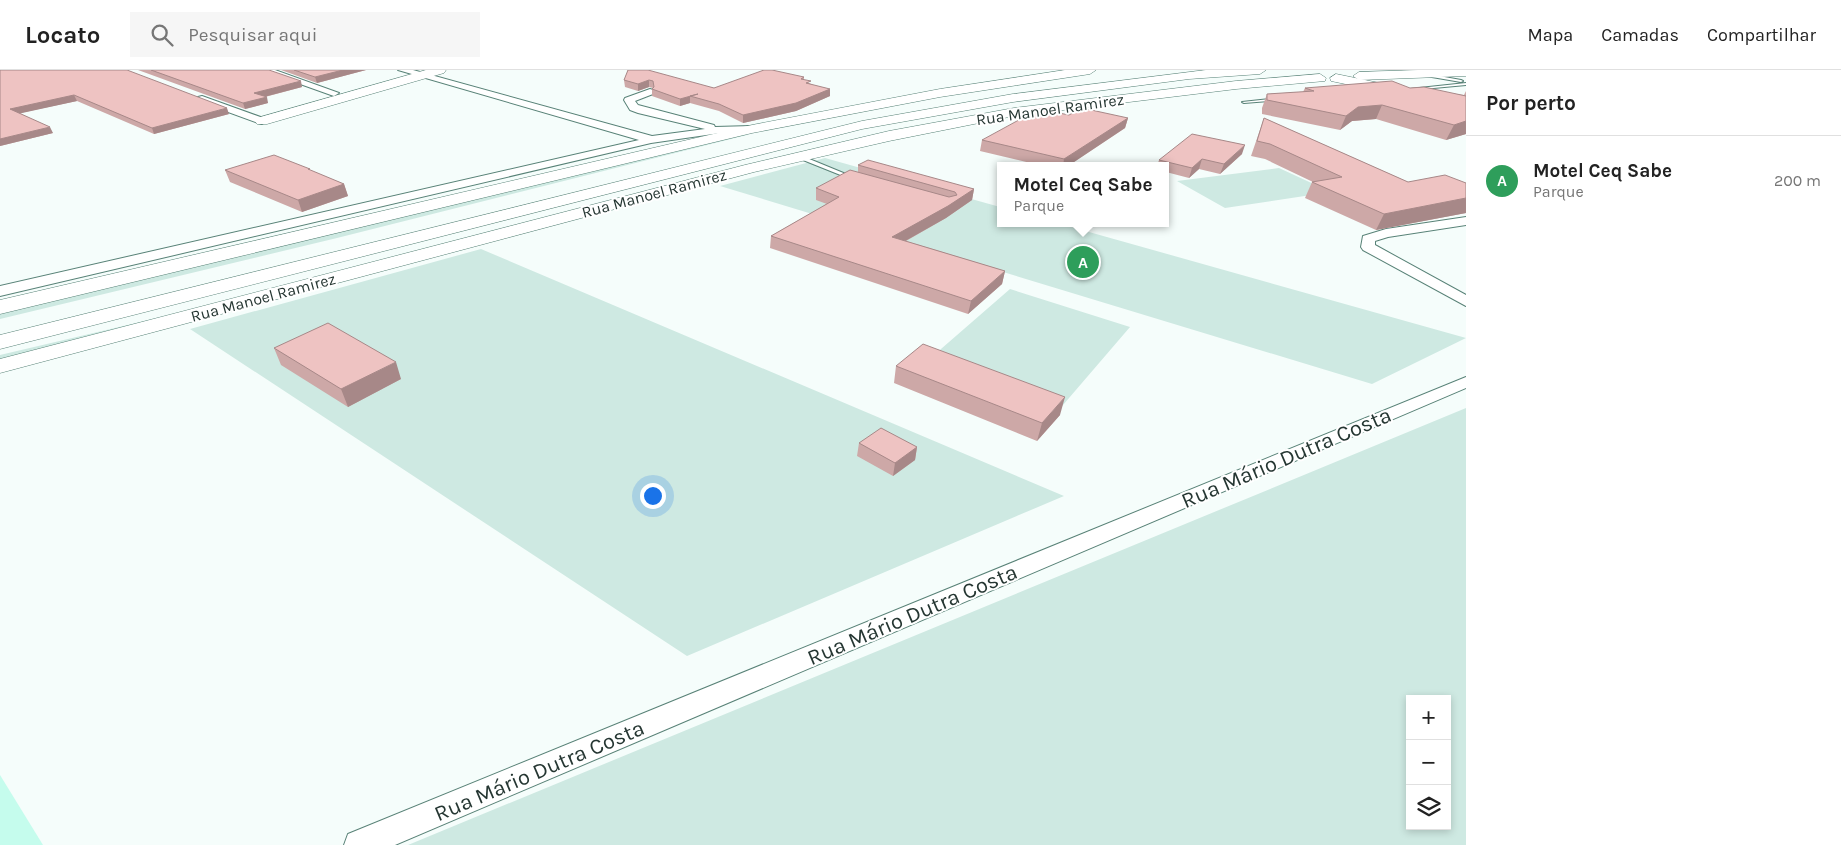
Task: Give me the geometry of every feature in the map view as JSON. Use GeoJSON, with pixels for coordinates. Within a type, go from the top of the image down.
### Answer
{"type":"FeatureCollection","features":[{"type":"Feature","properties":{"kind":"main road"},"geometry":{"type":"LineString","coordinates":[[248,116],[413,72],[440,70]]}},
{"type":"Feature","properties":{"kind":"main road"},"geometry":{"type":"LineString","coordinates":[[0,308],[752,129],[940,94],[1090,70]]}},
{"type":"Feature","properties":{"kind":"main road"},"geometry":{"type":"LineString","coordinates":[[0,329],[836,124],[997,93],[1191,70]]}},
{"type":"Feature","properties":{"kind":"main road"},"geometry":{"type":"LineString","coordinates":[[0,342],[862,125],[1023,96],[1189,75],[1260,70]]}},
{"type":"Feature","properties":{"kind":"main road"},"geometry":{"type":"LineString","coordinates":[[1275,71],[1396,89],[1466,106]]}},
{"type":"Feature","properties":{"kind":"main road"},"geometry":{"type":"LineString","coordinates":[[262,121],[413,72]]}},
{"type":"Feature","properties":{"kind":"main road"},"geometry":{"type":"LineString","coordinates":[[1328,78],[1360,74],[1466,72]]}},
{"type":"Feature","properties":{"kind":"main road"},"geometry":{"type":"LineString","coordinates":[[1360,74],[1396,89]]}},
{"type":"Feature","properties":{"kind":"main road","name":"Rua Manoel Ramirez"},"geometry":{"type":"LineString","coordinates":[[0,366],[314,282],[800,157],[889,136],[1014,112],[1236,85],[1328,78]]}},
{"type":"Feature","properties":{"kind":"main road"},"geometry":{"type":"LineString","coordinates":[[663,165],[673,158],[828,114]]}},
{"type":"Feature","properties":{"kind":"main road"},"geometry":{"type":"LineString","coordinates":[[0,349],[286,285],[314,282]]}},
{"type":"Feature","properties":{"kind":"street"},"geometry":{"type":"LineString","coordinates":[[266,70],[334,93]]}},
{"type":"Feature","properties":{"kind":"street"},"geometry":{"type":"LineString","coordinates":[[413,72],[651,140]]}},
{"type":"Feature","properties":{"kind":"street"},"geometry":{"type":"LineString","coordinates":[[650,92],[629,100],[631,104],[642,111],[720,130]]}},
{"type":"Feature","properties":{"kind":"street"},"geometry":{"type":"LineString","coordinates":[[196,96],[262,121]]}},
{"type":"Feature","properties":{"kind":"street"},"geometry":{"type":"LineString","coordinates":[[0,291],[651,140],[720,130],[752,129]]}},
{"type":"Feature","properties":{"kind":"street"},"geometry":{"type":"LineString","coordinates":[[1466,221],[1386,233],[1368,239],[1368,247],[1466,301]]}},
{"type":"Feature","properties":{"kind":"street","name":"Rua Mário Dutra Costa"},"geometry":{"type":"LineString","coordinates":[[359,845],[1466,382]]}},
{"type":"Feature","properties":{"kind":"lane"},"geometry":{"type":"LineString","coordinates":[[1425,74],[1466,83]]}},
{"type":"Feature","properties":{"kind":"lane"},"geometry":{"type":"LineString","coordinates":[[1370,92],[1466,83]]}},
{"type":"Feature","properties":{"kind":"lane"},"geometry":{"type":"LineString","coordinates":[[1244,102],[1283,99]]}},
{"type":"Feature","properties":{"kind":"lane"},"geometry":{"type":"LineString","coordinates":[[800,157],[865,182]]}},
{"type":"Feature","properties":{"kind":"shaded area"},"geometry":{"type":"Polygon","coordinates":[[[744,134],[747,135],[337,238],[0,319],[0,312],[744,134]]]}},
{"type":"Feature","properties":{"kind":"shaded area"},"geometry":{"type":"Polygon","coordinates":[[[825,158],[997,206],[997,227],[1071,227],[1466,338],[1372,384],[720,186],[825,158]]]}},
{"type":"Feature","properties":{"kind":"shaded area"},"geometry":{"type":"Polygon","coordinates":[[[1279,168],[1331,192],[1225,208],[1177,181],[1279,168]]]}},
{"type":"Feature","properties":{"kind":"shaded area"},"geometry":{"type":"Polygon","coordinates":[[[481,249],[1064,496],[687,656],[190,329],[481,249]]]}},
{"type":"Feature","properties":{"kind":"shaded area"},"geometry":{"type":"Polygon","coordinates":[[[1010,289],[1130,327],[1057,412],[926,362],[1010,289]]]}},
{"type":"Feature","properties":{"kind":"shaded area"},"geometry":{"type":"Polygon","coordinates":[[[221,303],[0,360],[0,355],[221,303]]]}},
{"type":"Feature","properties":{"kind":"shaded area"},"geometry":{"type":"Polygon","coordinates":[[[1466,408],[1466,845],[408,845],[1466,408]]]}},
{"type":"Feature","properties":{"kind":"shaded area"},"geometry":{"type":"Polygon","coordinates":[[[0,775],[43,845],[0,845],[0,775]]]}},
{"type":"Feature","properties":{"kind":"building"},"geometry":{"type":"Polygon","coordinates":[[[0,70],[127,70],[227,108],[152,128],[74,95],[10,109],[50,127],[0,139],[0,70]]]}},
{"type":"Feature","properties":{"kind":"building"},"geometry":{"type":"Polygon","coordinates":[[[151,70],[269,70],[301,81],[254,93],[267,97],[243,103],[151,70]]]}},
{"type":"Feature","properties":{"kind":"building"},"geometry":{"type":"Polygon","coordinates":[[[294,70],[343,70],[315,77],[294,70]]]}},
{"type":"Feature","properties":{"kind":"building"},"geometry":{"type":"Polygon","coordinates":[[[628,70],[648,70],[714,88],[764,70],[772,70],[804,77],[801,79],[811,81],[806,83],[830,89],[796,103],[743,115],[719,104],[690,96],[680,99],[652,89],[654,87],[653,81],[649,80],[638,84],[624,80],[628,70]]]}},
{"type":"Feature","properties":{"kind":"building"},"geometry":{"type":"Polygon","coordinates":[[[1392,81],[1410,88],[1424,87],[1466,96],[1466,121],[1454,125],[1382,105],[1358,107],[1346,116],[1267,100],[1267,94],[1314,91],[1305,88],[1392,81]]]}},
{"type":"Feature","properties":{"kind":"building"},"geometry":{"type":"Polygon","coordinates":[[[1082,108],[1128,118],[1064,159],[982,140],[1039,109],[1069,115],[1082,108]]]}},
{"type":"Feature","properties":{"kind":"building"},"geometry":{"type":"Polygon","coordinates":[[[1264,118],[1408,182],[1445,175],[1466,183],[1466,198],[1384,214],[1312,182],[1342,177],[1270,144],[1257,141],[1264,118]]]}},
{"type":"Feature","properties":{"kind":"building"},"geometry":{"type":"Polygon","coordinates":[[[1192,134],[1245,145],[1224,164],[1202,159],[1192,168],[1159,160],[1192,134]]]}},
{"type":"Feature","properties":{"kind":"building"},"geometry":{"type":"Polygon","coordinates":[[[274,155],[344,184],[298,200],[225,170],[274,155]]]}},
{"type":"Feature","properties":{"kind":"building"},"geometry":{"type":"Polygon","coordinates":[[[868,160],[974,189],[948,206],[892,237],[1005,271],[971,301],[771,236],[839,197],[816,188],[850,170],[949,197],[957,195],[955,192],[858,165],[868,160]]]}},
{"type":"Feature","properties":{"kind":"building"},"geometry":{"type":"Polygon","coordinates":[[[328,323],[396,362],[341,389],[274,348],[328,323]]]}},
{"type":"Feature","properties":{"kind":"building"},"geometry":{"type":"Polygon","coordinates":[[[923,344],[1065,397],[1042,423],[896,366],[923,344]]]}},
{"type":"Feature","properties":{"kind":"building"},"geometry":{"type":"Polygon","coordinates":[[[881,428],[917,447],[895,463],[859,443],[881,428]]]}},
{"type":"Feature","properties":{"kind":"place","name":"Motel Ceq Sabe"},"geometry":{"type":"Point","coordinates":[1083,262]}}]}
